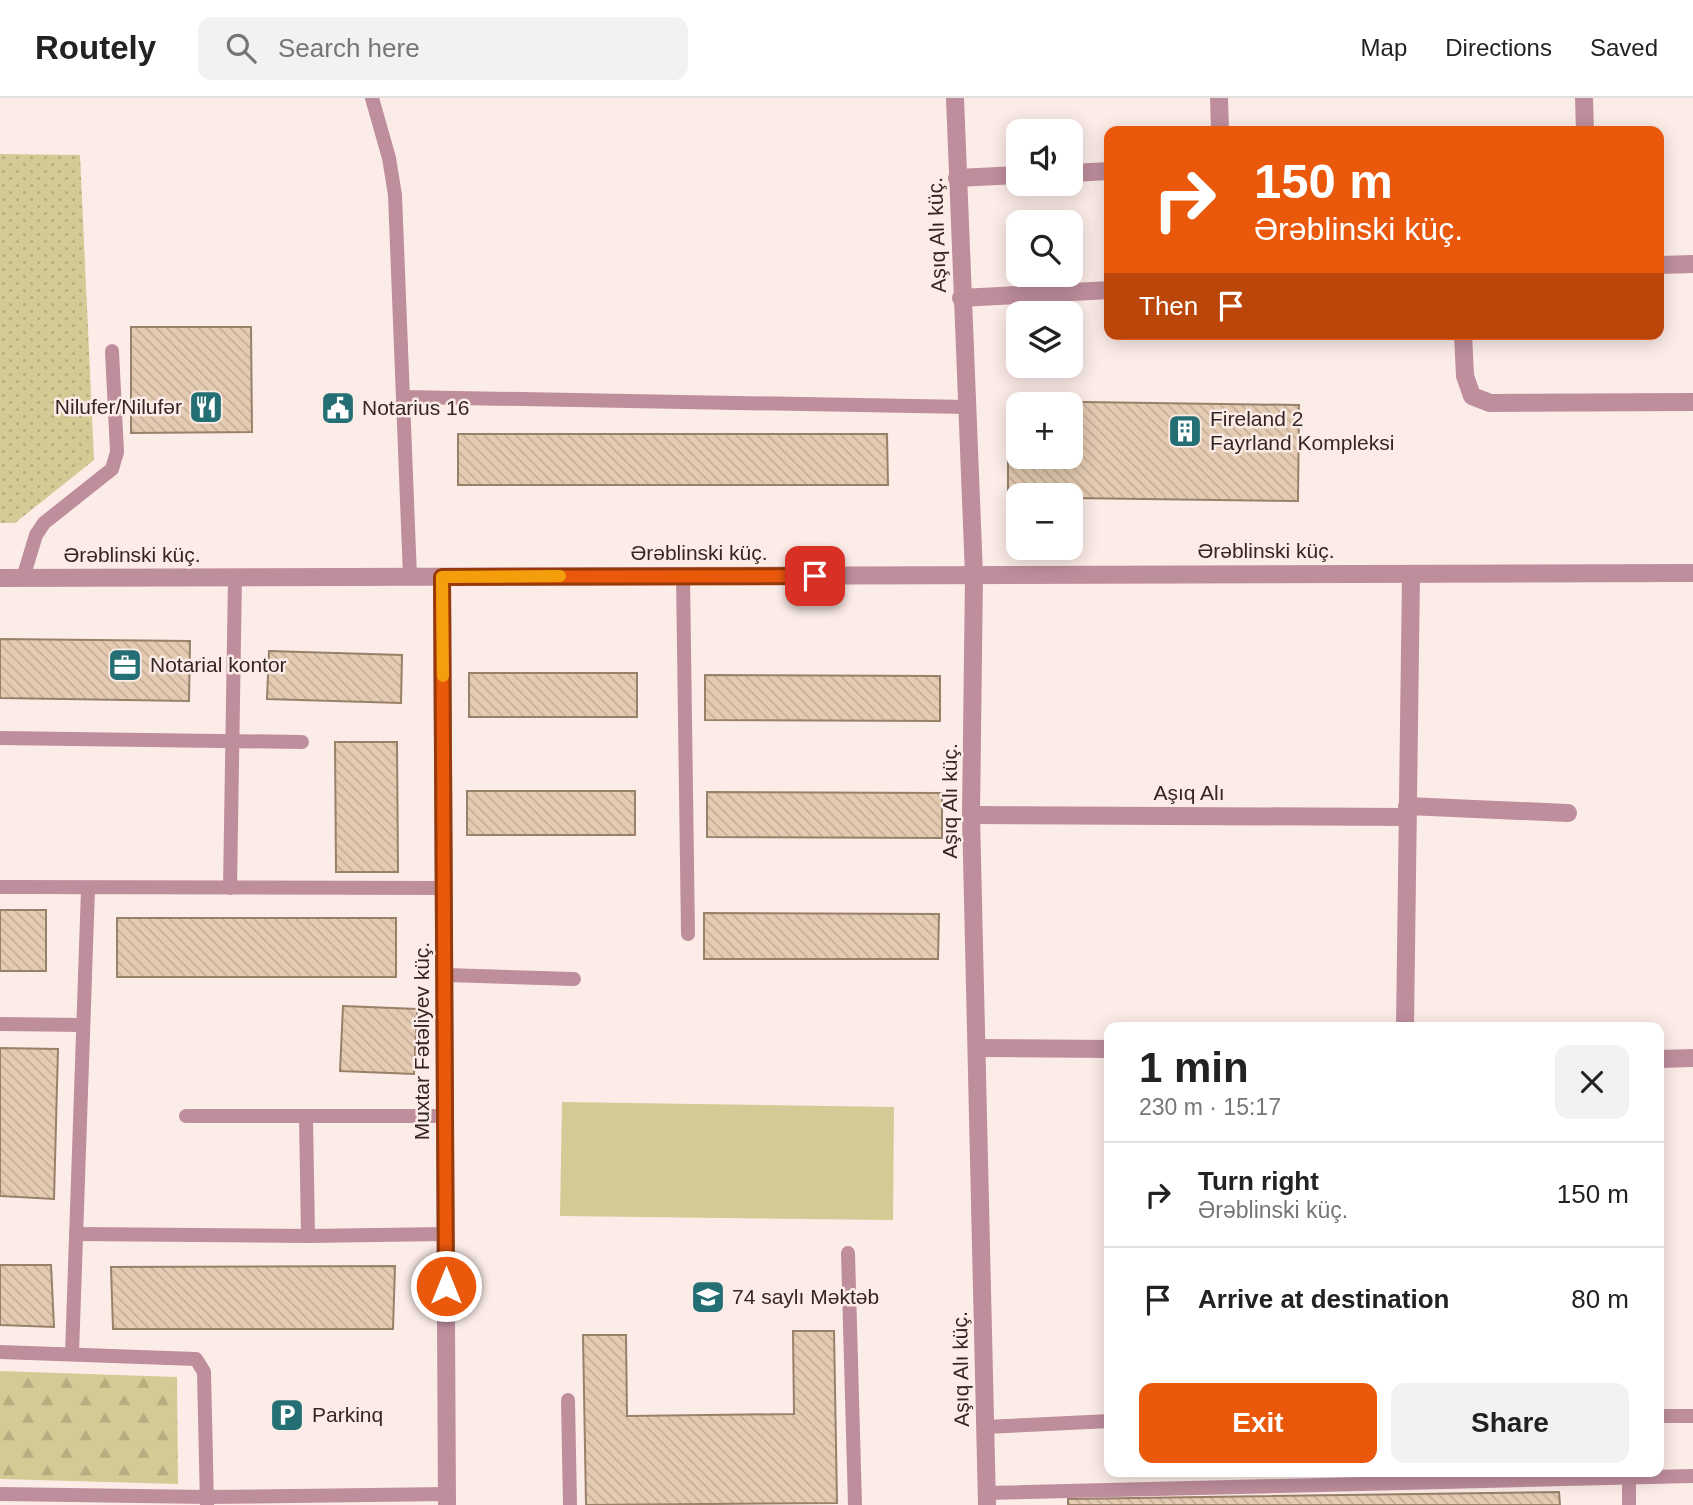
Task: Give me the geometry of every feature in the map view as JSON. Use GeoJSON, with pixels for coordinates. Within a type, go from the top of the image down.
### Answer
{"type":"FeatureCollection","features":[{"type":"Feature","properties":{"kind":"street","name":"Aşıq Alı küç."},"geometry":{"type":"LineString","coordinates":[[954,98],[974,575],[971,815],[987,1499]]}},
{"type":"Feature","properties":{"kind":"street"},"geometry":{"type":"LineString","coordinates":[[1219,98],[1220,126]]}},
{"type":"Feature","properties":{"kind":"street"},"geometry":{"type":"LineString","coordinates":[[1584,98],[1585,126]]}},
{"type":"Feature","properties":{"kind":"street"},"geometry":{"type":"LineString","coordinates":[[1083,173],[1104,172]]}},
{"type":"Feature","properties":{"kind":"street"},"geometry":{"type":"LineString","coordinates":[[957,178],[1006,176]]}},
{"type":"Feature","properties":{"kind":"street"},"geometry":{"type":"LineString","coordinates":[[1664,265],[1693,264]]}},
{"type":"Feature","properties":{"kind":"street"},"geometry":{"type":"LineString","coordinates":[[961,298],[1104,290]]}},
{"type":"Feature","properties":{"kind":"street"},"geometry":{"type":"LineString","coordinates":[[1463,340],[1465,376],[1472,396],[1490,403],[1693,402]]}},
{"type":"Feature","properties":{"kind":"street","name":"Ərəblinski küç."},"geometry":{"type":"LineString","coordinates":[[0,578],[1693,573]]}},
{"type":"Feature","properties":{"kind":"street"},"geometry":{"type":"LineString","coordinates":[[1405,1022],[1411,574]]}},
{"type":"Feature","properties":{"kind":"street","name":"Muxtar Fətəliyev küç."},"geometry":{"type":"LineString","coordinates":[[442,577],[447,1500]]}},
{"type":"Feature","properties":{"kind":"street","name":"Aşıq Alı"},"geometry":{"type":"LineString","coordinates":[[971,815],[1407,811],[1568,813]]}},
{"type":"Feature","properties":{"kind":"street"},"geometry":{"type":"LineString","coordinates":[[977,1048],[1104,1049]]}},
{"type":"Feature","properties":{"kind":"street"},"geometry":{"type":"LineString","coordinates":[[1664,1059],[1693,1058]]}},
{"type":"Feature","properties":{"kind":"lane"},"geometry":{"type":"LineString","coordinates":[[372,98],[390,158],[395,195],[410,577]]}},
{"type":"Feature","properties":{"kind":"lane"},"geometry":{"type":"LineString","coordinates":[[23,578],[36,535],[44,523],[112,469],[117,452],[112,351]]}},
{"type":"Feature","properties":{"kind":"lane"},"geometry":{"type":"LineString","coordinates":[[403,397],[968,407]]}},
{"type":"Feature","properties":{"kind":"lane"},"geometry":{"type":"LineString","coordinates":[[683,576],[688,934]]}},
{"type":"Feature","properties":{"kind":"lane"},"geometry":{"type":"LineString","coordinates":[[230,888],[235,577]]}},
{"type":"Feature","properties":{"kind":"lane"},"geometry":{"type":"LineString","coordinates":[[0,738],[302,743]]}},
{"type":"Feature","properties":{"kind":"lane"},"geometry":{"type":"LineString","coordinates":[[0,887],[444,888]]}},
{"type":"Feature","properties":{"kind":"lane"},"geometry":{"type":"LineString","coordinates":[[72,1354],[88,889]]}},
{"type":"Feature","properties":{"kind":"lane"},"geometry":{"type":"LineString","coordinates":[[444,975],[574,979]]}},
{"type":"Feature","properties":{"kind":"lane"},"geometry":{"type":"LineString","coordinates":[[0,1024],[83,1025]]}},
{"type":"Feature","properties":{"kind":"lane"},"geometry":{"type":"LineString","coordinates":[[186,1116],[445,1116]]}},
{"type":"Feature","properties":{"kind":"lane"},"geometry":{"type":"LineString","coordinates":[[306,1117],[308,1236]]}},
{"type":"Feature","properties":{"kind":"lane"},"geometry":{"type":"LineString","coordinates":[[76,1234],[446,1234]]}},
{"type":"Feature","properties":{"kind":"lane"},"geometry":{"type":"LineString","coordinates":[[848,1254],[855,1505]]}},
{"type":"Feature","properties":{"kind":"lane"},"geometry":{"type":"LineString","coordinates":[[0,1352],[196,1359],[204,1372],[207,1501]]}},
{"type":"Feature","properties":{"kind":"lane"},"geometry":{"type":"LineString","coordinates":[[568,1400],[570,1505]]}},
{"type":"Feature","properties":{"kind":"lane"},"geometry":{"type":"LineString","coordinates":[[1664,1416],[1693,1416]]}},
{"type":"Feature","properties":{"kind":"lane"},"geometry":{"type":"LineString","coordinates":[[985,1427],[1104,1421]]}},
{"type":"Feature","properties":{"kind":"lane"},"geometry":{"type":"LineString","coordinates":[[1664,1476],[1693,1476]]}},
{"type":"Feature","properties":{"kind":"lane"},"geometry":{"type":"LineString","coordinates":[[987,1499],[1576,1477]]}},
{"type":"Feature","properties":{"kind":"lane"},"geometry":{"type":"LineString","coordinates":[[1629,1477],[1629,1505]]}},
{"type":"Feature","properties":{"kind":"lane"},"geometry":{"type":"LineString","coordinates":[[0,1494],[207,1501],[447,1500]]}},
{"type":"Feature","properties":{"kind":"green space"},"geometry":{"type":"Polygon","coordinates":[[[0,154],[80,155],[94,460],[15,523],[0,523],[0,154]]]}},
{"type":"Feature","properties":{"kind":"green space"},"geometry":{"type":"Polygon","coordinates":[[[562,1102],[894,1107],[893,1220],[560,1216],[562,1102]]]}},
{"type":"Feature","properties":{"kind":"green space"},"geometry":{"type":"Polygon","coordinates":[[[0,1371],[177,1377],[178,1484],[0,1479],[0,1371]]]}},
{"type":"Feature","properties":{"kind":"building"},"geometry":{"type":"Polygon","coordinates":[[[131,327],[251,327],[252,432],[131,433],[131,327]]]}},
{"type":"Feature","properties":{"kind":"building","name":"Fireland 2 Fayrland Kompleksi"},"geometry":{"type":"Polygon","coordinates":[[[1083,402],[1299,405],[1298,501],[1083,498],[1083,483],[1008,483],[1008,469],[1083,469],[1083,402]]]}},
{"type":"Feature","properties":{"kind":"building"},"geometry":{"type":"Polygon","coordinates":[[[458,434],[887,434],[888,485],[458,485],[458,434]]]}},
{"type":"Feature","properties":{"kind":"building"},"geometry":{"type":"Polygon","coordinates":[[[0,639],[190,641],[189,701],[0,698],[0,639]]]}},
{"type":"Feature","properties":{"kind":"building"},"geometry":{"type":"Polygon","coordinates":[[[269,651],[402,655],[401,703],[267,699],[269,651]]]}},
{"type":"Feature","properties":{"kind":"building"},"geometry":{"type":"Polygon","coordinates":[[[469,673],[637,673],[637,717],[469,717],[469,673]]]}},
{"type":"Feature","properties":{"kind":"building"},"geometry":{"type":"Polygon","coordinates":[[[705,675],[940,676],[940,721],[705,720],[705,675]]]}},
{"type":"Feature","properties":{"kind":"building"},"geometry":{"type":"Polygon","coordinates":[[[335,742],[397,742],[398,872],[336,872],[335,742]]]}},
{"type":"Feature","properties":{"kind":"building"},"geometry":{"type":"Polygon","coordinates":[[[467,791],[635,791],[635,835],[467,835],[467,791]]]}},
{"type":"Feature","properties":{"kind":"building"},"geometry":{"type":"Polygon","coordinates":[[[707,792],[942,793],[942,838],[707,837],[707,792]]]}},
{"type":"Feature","properties":{"kind":"building"},"geometry":{"type":"Polygon","coordinates":[[[0,910],[46,910],[46,971],[0,971],[0,910]]]}},
{"type":"Feature","properties":{"kind":"building"},"geometry":{"type":"Polygon","coordinates":[[[704,913],[939,914],[938,959],[704,959],[704,913]]]}},
{"type":"Feature","properties":{"kind":"building"},"geometry":{"type":"Polygon","coordinates":[[[117,918],[396,918],[396,977],[117,977],[117,918]]]}},
{"type":"Feature","properties":{"kind":"building"},"geometry":{"type":"Polygon","coordinates":[[[343,1006],[417,1009],[414,1074],[340,1071],[343,1006]]]}},
{"type":"Feature","properties":{"kind":"building"},"geometry":{"type":"Polygon","coordinates":[[[0,1048],[58,1049],[54,1199],[0,1196],[0,1048]]]}},
{"type":"Feature","properties":{"kind":"building"},"geometry":{"type":"Polygon","coordinates":[[[0,1265],[51,1265],[54,1327],[0,1325],[0,1265]]]}},
{"type":"Feature","properties":{"kind":"building"},"geometry":{"type":"Polygon","coordinates":[[[395,1266],[393,1329],[113,1329],[111,1267],[395,1266]]]}},
{"type":"Feature","properties":{"kind":"building"},"geometry":{"type":"Polygon","coordinates":[[[793,1331],[834,1331],[837,1503],[586,1505],[583,1335],[626,1335],[627,1416],[794,1414],[793,1331]]]}},
{"type":"Feature","properties":{"kind":"building"},"geometry":{"type":"Polygon","coordinates":[[[1559,1492],[1560,1505],[1068,1505],[1068,1499],[1559,1492]]]}},
{"type":"Feature","properties":{"kind":"slow traffic"},"geometry":{"type":"LineString","coordinates":[[443,676],[442,577],[560,576]]}},
{"type":"Feature","properties":{"kind":"place","name":"Nilufer/Nilufər"},"geometry":{"type":"Point","coordinates":[206,407]}},
{"type":"Feature","properties":{"kind":"place","name":"Notarius 16"},"geometry":{"type":"Point","coordinates":[338,408]}},
{"type":"Feature","properties":{"kind":"place","name":"Fireland 2 Fayrland Kompleksi"},"geometry":{"type":"Point","coordinates":[1185,431]}},
{"type":"Feature","properties":{"kind":"place","name":"Notarial kontor"},"geometry":{"type":"Point","coordinates":[125,665]}},
{"type":"Feature","properties":{"kind":"place","name":"74 saylı Məktəb"},"geometry":{"type":"Point","coordinates":[708,1297]}},
{"type":"Feature","properties":{"kind":"place","name":"Parkinq"},"geometry":{"type":"Point","coordinates":[287,1415]}},
{"type":"Feature","properties":{"kind":"route"},"geometry":{"type":"LineString","coordinates":[[446,1286],[442,577],[815,576]]}}]}
